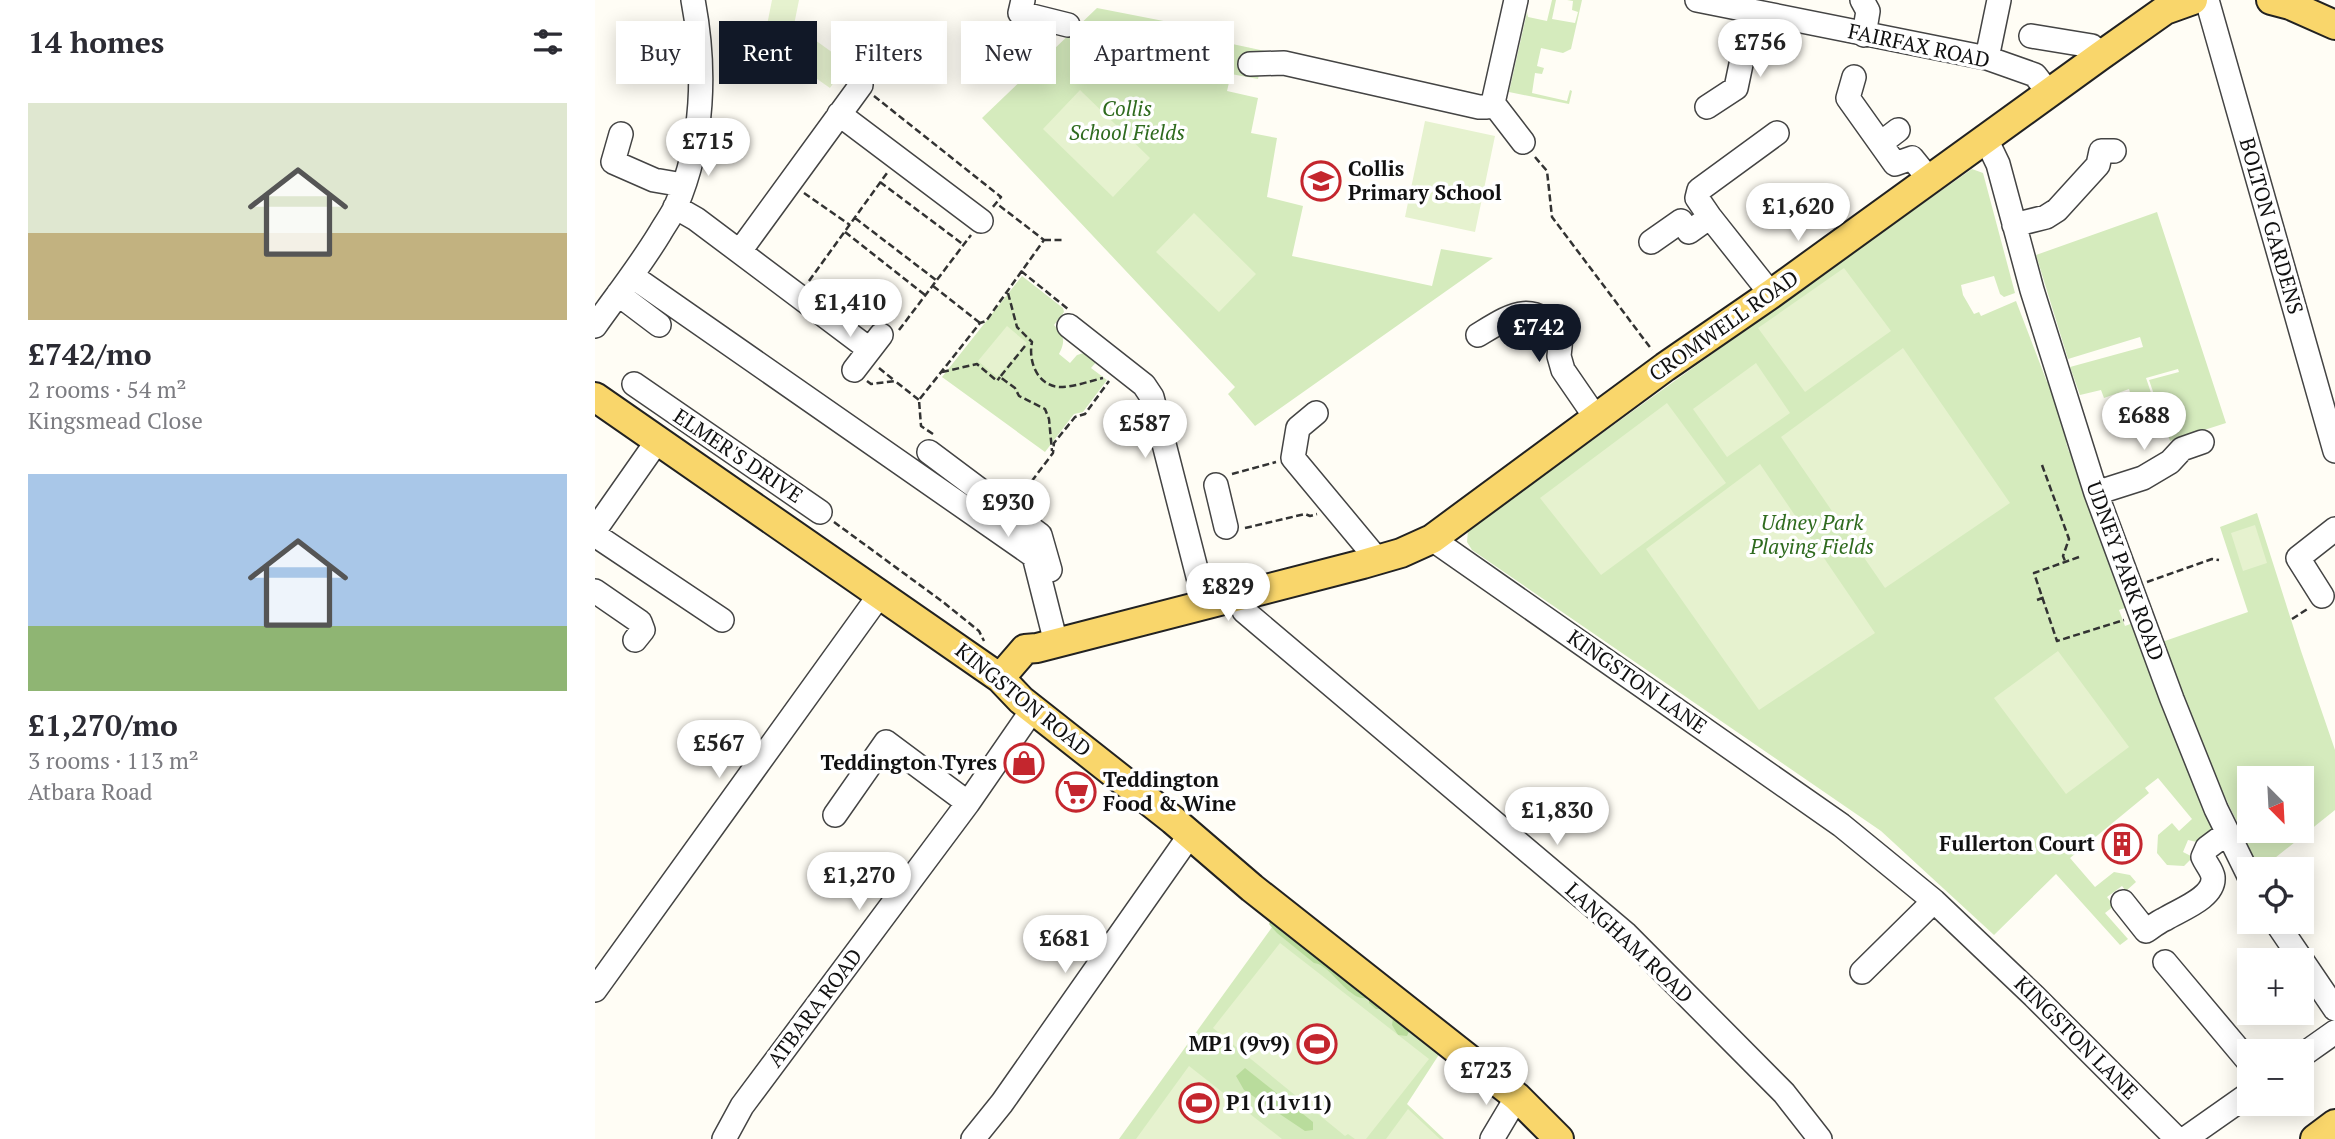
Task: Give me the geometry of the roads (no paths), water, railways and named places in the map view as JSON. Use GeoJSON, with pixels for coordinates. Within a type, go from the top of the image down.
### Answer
{"type":"FeatureCollection","features":[{"type":"Feature","properties":{"kind":"main road","name":"CROMWELL ROAD"},"geometry":{"type":"LineString","coordinates":[[1431,539],[1665,367],[2165,10],[2193,0]]}},
{"type":"Feature","properties":{"kind":"main road"},"geometry":{"type":"LineString","coordinates":[[2271,0],[2290,5],[2335,25]]}},
{"type":"Feature","properties":{"kind":"main road","name":"KINGSTON ROAD"},"geometry":{"type":"LineString","coordinates":[[595,397],[1000,678],[1021,700],[1252,888],[1517,1097],[1559,1139]]}},
{"type":"Feature","properties":{"kind":"main road"},"geometry":{"type":"LineString","coordinates":[[1000,678],[1024,649],[1401,553],[1431,539]]}},
{"type":"Feature","properties":{"kind":"main road"},"geometry":{"type":"LineString","coordinates":[[2315,1139],[2335,1124]]}},
{"type":"Feature","properties":{"kind":"street"},"geometry":{"type":"LineString","coordinates":[[595,326],[675,207],[693,153],[702,72],[694,0]]}},
{"type":"Feature","properties":{"kind":"street"},"geometry":{"type":"LineString","coordinates":[[1250,64],[1284,63],[1487,107],[1493,103],[1516,0]]}},
{"type":"Feature","properties":{"kind":"street","name":"FAIRFAX ROAD"},"geometry":{"type":"LineString","coordinates":[[1697,0],[1987,58],[2035,75],[2049,93]]}},
{"type":"Feature","properties":{"kind":"street"},"geometry":{"type":"LineString","coordinates":[[1862,0],[1868,11],[1864,35]]}},
{"type":"Feature","properties":{"kind":"street"},"geometry":{"type":"LineString","coordinates":[[1987,58],[1999,0]]}},
{"type":"Feature","properties":{"kind":"street","name":"BOLTON GARDENS"},"geometry":{"type":"LineString","coordinates":[[2207,0],[2335,452]]}},
{"type":"Feature","properties":{"kind":"street"},"geometry":{"type":"LineString","coordinates":[[1022,7],[1068,25]]}},
{"type":"Feature","properties":{"kind":"street"},"geometry":{"type":"LineString","coordinates":[[1707,107],[1736,88],[1752,12]]}},
{"type":"Feature","properties":{"kind":"street"},"geometry":{"type":"LineString","coordinates":[[2031,36],[2092,46],[2100,56]]}},
{"type":"Feature","properties":{"kind":"street"},"geometry":{"type":"LineString","coordinates":[[1854,77],[1848,98],[1889,136],[1895,164],[1912,158],[1929,179]]}},
{"type":"Feature","properties":{"kind":"street"},"geometry":{"type":"LineString","coordinates":[[740,251],[860,85]]}},
{"type":"Feature","properties":{"kind":"street"},"geometry":{"type":"LineString","coordinates":[[1493,103],[1523,142]]}},
{"type":"Feature","properties":{"kind":"street"},"geometry":{"type":"LineString","coordinates":[[839,114],[981,221]]}},
{"type":"Feature","properties":{"kind":"street"},"geometry":{"type":"LineString","coordinates":[[1770,294],[1697,198],[1699,190],[1777,133]]}},
{"type":"Feature","properties":{"kind":"street"},"geometry":{"type":"LineString","coordinates":[[621,134],[613,162],[654,180],[683,185]]}},
{"type":"Feature","properties":{"kind":"street","name":"UDNEY PARK ROAD"},"geometry":{"type":"LineString","coordinates":[[1986,139],[1998,164],[2055,367],[2096,493],[2211,798],[2239,857]]}},
{"type":"Feature","properties":{"kind":"street"},"geometry":{"type":"LineString","coordinates":[[2014,225],[2046,217],[2057,210],[2098,165],[2104,145]]}},
{"type":"Feature","properties":{"kind":"street"},"geometry":{"type":"LineString","coordinates":[[675,207],[696,219],[798,295],[870,355]]}},
{"type":"Feature","properties":{"kind":"street"},"geometry":{"type":"LineString","coordinates":[[1651,242],[1681,221],[1689,232],[1710,217]]}},
{"type":"Feature","properties":{"kind":"street"},"geometry":{"type":"LineString","coordinates":[[625,285],[659,325]]}},
{"type":"Feature","properties":{"kind":"street"},"geometry":{"type":"LineString","coordinates":[[625,285],[1034,556],[1061,641]]}},
{"type":"Feature","properties":{"kind":"street"},"geometry":{"type":"LineString","coordinates":[[1478,335],[1514,314],[1542,317],[1551,322],[1561,337],[1559,356],[1563,370],[1596,418]]}},
{"type":"Feature","properties":{"kind":"street"},"geometry":{"type":"LineString","coordinates":[[1069,326],[1145,385],[1152,397],[1205,604]]}},
{"type":"Feature","properties":{"kind":"street","name":"ELMER'S DRIVE"},"geometry":{"type":"LineString","coordinates":[[634,384],[820,512]]}},
{"type":"Feature","properties":{"kind":"street","name":"ELMER'S DRIVE"},"geometry":{"type":"LineString","coordinates":[[595,533],[648,434],[657,400]]}},
{"type":"Feature","properties":{"kind":"street"},"geometry":{"type":"LineString","coordinates":[[1316,412],[1298,428],[1293,458],[1377,559]]}},
{"type":"Feature","properties":{"kind":"street"},"geometry":{"type":"LineString","coordinates":[[2096,493],[2143,478],[2170,462],[2182,449],[2201,442]]}},
{"type":"Feature","properties":{"kind":"street"},"geometry":{"type":"LineString","coordinates":[[929,452],[1040,535],[1061,641]]}},
{"type":"Feature","properties":{"kind":"street"},"geometry":{"type":"LineString","coordinates":[[1183,515],[1222,498]]}},
{"type":"Feature","properties":{"kind":"street"},"geometry":{"type":"LineString","coordinates":[[2322,596],[2298,558],[2335,529]]}},
{"type":"Feature","properties":{"kind":"street"},"geometry":{"type":"LineString","coordinates":[[595,533],[722,620]]}},
{"type":"Feature","properties":{"kind":"street","name":"KINGSTON LANE"},"geometry":{"type":"LineString","coordinates":[[1431,539],[1841,825],[1934,901],[2034,996],[2177,1139]]}},
{"type":"Feature","properties":{"kind":"street"},"geometry":{"type":"LineString","coordinates":[[595,591],[640,622],[643,630],[635,640]]}},
{"type":"Feature","properties":{"kind":"street"},"geometry":{"type":"LineString","coordinates":[[595,990],[881,593]]}},
{"type":"Feature","properties":{"kind":"street","name":"LANGHAM ROAD"},"geometry":{"type":"LineString","coordinates":[[1238,594],[1244,611],[1626,934],[1784,1093],[1820,1139]]}},
{"type":"Feature","properties":{"kind":"street","name":"ATBARA ROAD"},"geometry":{"type":"LineString","coordinates":[[724,1139],[742,1106],[968,803],[1033,709]]}},
{"type":"Feature","properties":{"kind":"street"},"geometry":{"type":"LineString","coordinates":[[835,815],[886,742],[968,803]]}},
{"type":"Feature","properties":{"kind":"street"},"geometry":{"type":"LineString","coordinates":[[2123,902],[2146,931],[2184,910],[2211,888],[2211,871],[2203,857],[2207,848],[2227,833]]}},
{"type":"Feature","properties":{"kind":"street"},"geometry":{"type":"LineString","coordinates":[[973,1139],[1002,1103],[1190,835]]}},
{"type":"Feature","properties":{"kind":"street"},"geometry":{"type":"LineString","coordinates":[[1862,972],[1934,901]]}},
{"type":"Feature","properties":{"kind":"street"},"geometry":{"type":"LineString","coordinates":[[2284,934],[2335,1009]]}},
{"type":"Feature","properties":{"kind":"street"},"geometry":{"type":"LineString","coordinates":[[2165,962],[2237,1048]]}},
{"type":"Feature","properties":{"kind":"street"},"geometry":{"type":"LineString","coordinates":[[2314,1047],[2335,1032]]}},
{"type":"Feature","properties":{"kind":"street"},"geometry":{"type":"LineString","coordinates":[[1492,1139],[1517,1097]]}},
{"type":"Feature","properties":{"kind":"street"},"geometry":{"type":"LineString","coordinates":[[2185,1139],[2237,1102]]}},
{"type":"Feature","properties":{"kind":"place","name":"Collis Primary School"},"geometry":{"type":"Point","coordinates":[1321,181]}},
{"type":"Feature","properties":{"kind":"place","name":"Teddington Tyres"},"geometry":{"type":"Point","coordinates":[1024,763]}},
{"type":"Feature","properties":{"kind":"place","name":"Teddington Food & Wine"},"geometry":{"type":"Point","coordinates":[1076,792]}},
{"type":"Feature","properties":{"kind":"place","name":"Fullerton Court"},"geometry":{"type":"Point","coordinates":[2122,844]}},
{"type":"Feature","properties":{"kind":"place","name":"MP1 (9v9)"},"geometry":{"type":"Point","coordinates":[1317,1044]}},
{"type":"Feature","properties":{"kind":"place","name":"P1 (11v11)"},"geometry":{"type":"Point","coordinates":[1199,1103]}},
{"type":"Feature","properties":{"kind":"park label","name":"Collis School Fields"},"geometry":{"type":"Point","coordinates":[1127,121]}},
{"type":"Feature","properties":{"kind":"park label","name":"Udney Park Playing Fields"},"geometry":{"type":"Point","coordinates":[1812,535]}}]}
